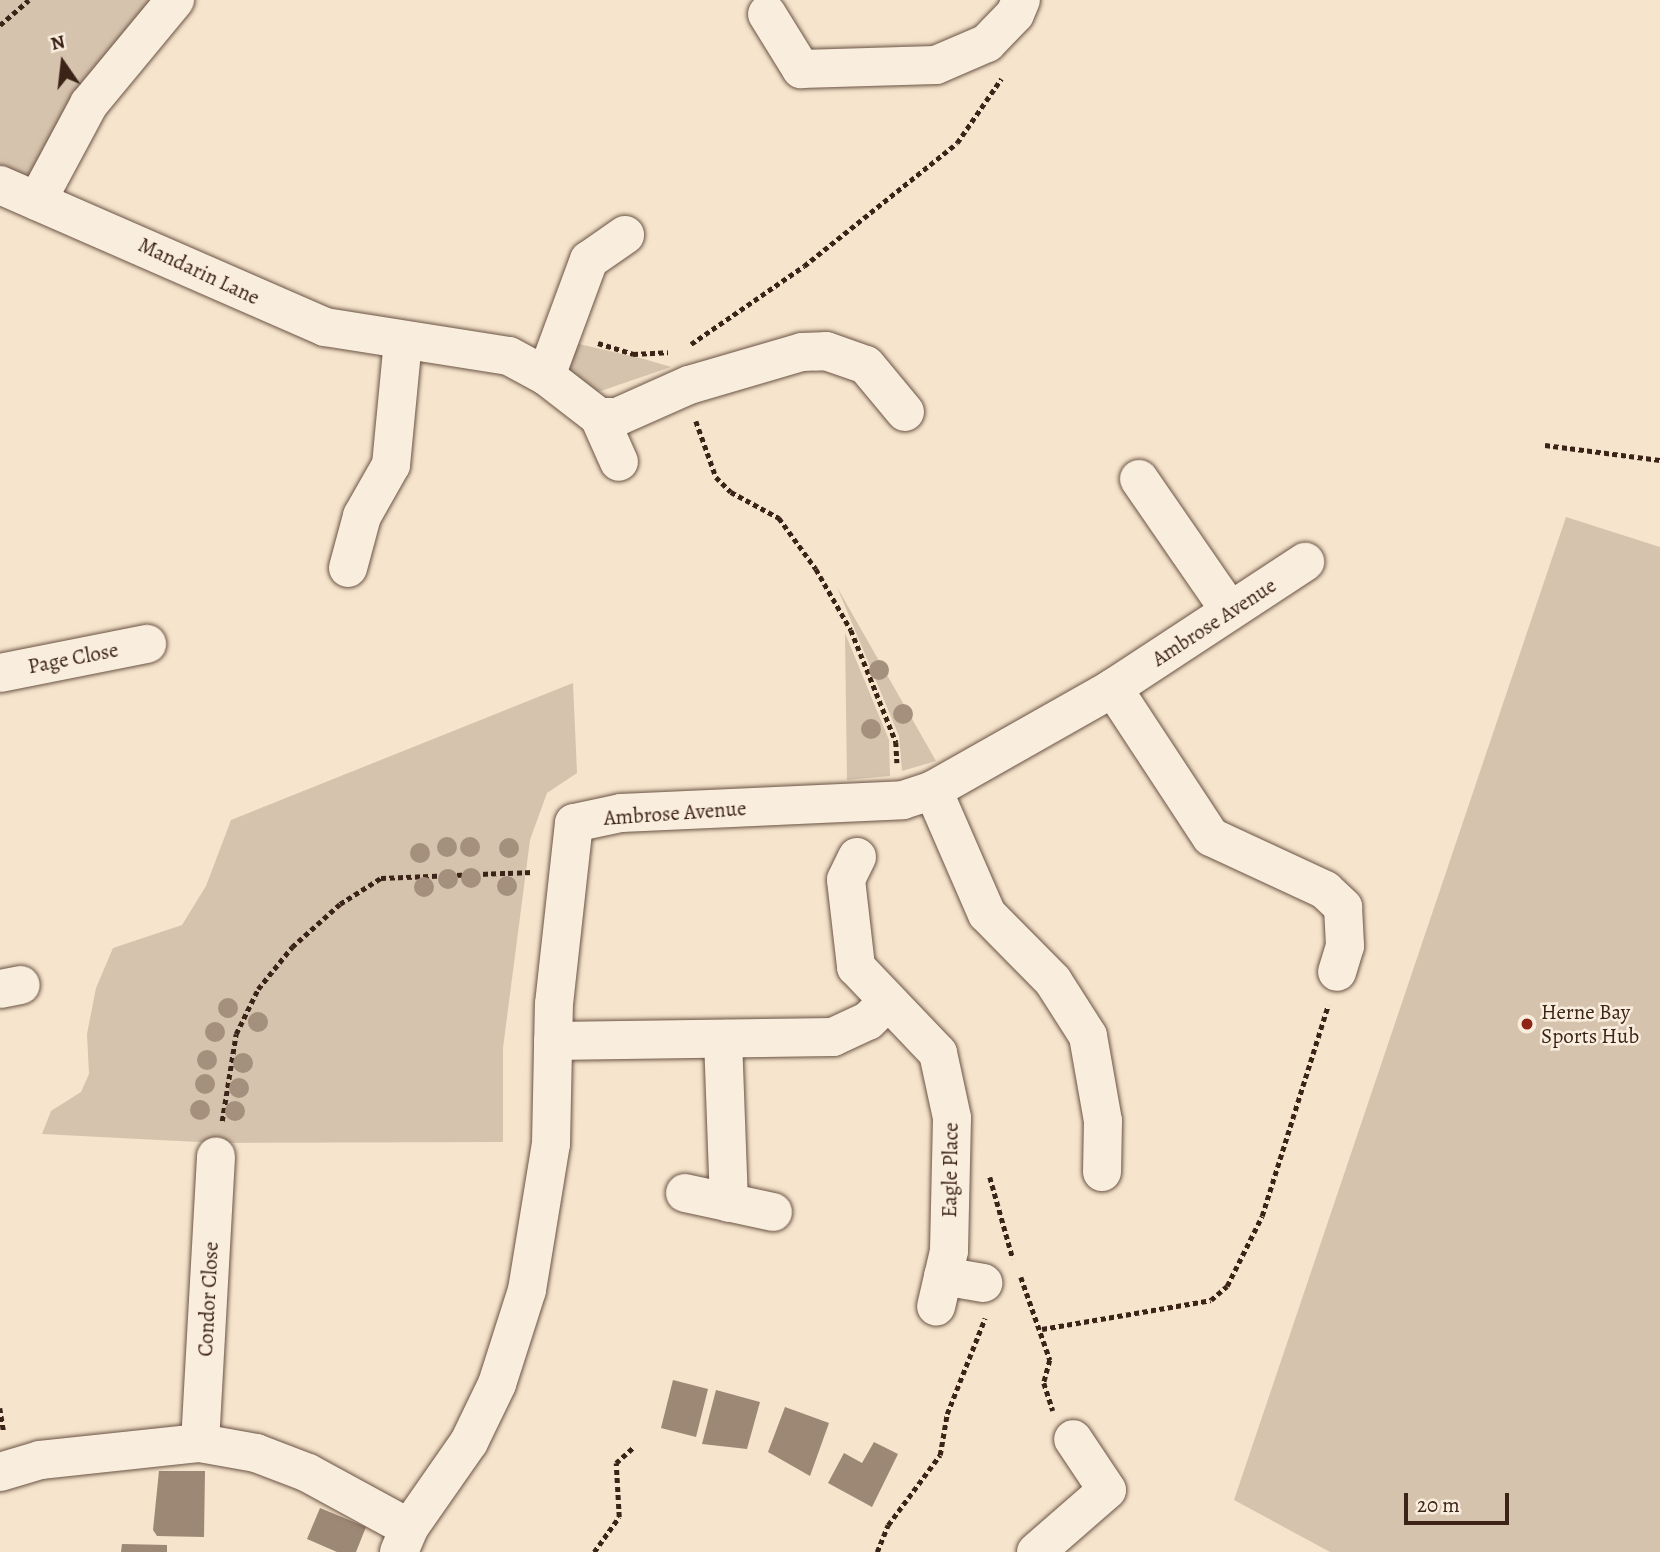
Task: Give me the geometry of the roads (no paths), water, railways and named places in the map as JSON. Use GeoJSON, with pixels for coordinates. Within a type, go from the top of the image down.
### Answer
{"type":"FeatureCollection","features":[{"type":"Feature","properties":{"kind":"street"},"geometry":{"type":"LineString","coordinates":[[37,201],[89,104],[176,0]]}},
{"type":"Feature","properties":{"kind":"street"},"geometry":{"type":"LineString","coordinates":[[767,13],[801,69],[936,65],[986,43],[1015,14],[1021,0]]}},
{"type":"Feature","properties":{"kind":"street","name":"Mandarin Lane"},"geometry":{"type":"LineString","coordinates":[[0,185],[325,327],[509,356],[546,376],[600,417],[619,462]]}},
{"type":"Feature","properties":{"kind":"street"},"geometry":{"type":"LineString","coordinates":[[546,376],[589,260],[625,234]]}},
{"type":"Feature","properties":{"kind":"street"},"geometry":{"type":"LineString","coordinates":[[348,568],[362,516],[391,465],[403,341]]}},
{"type":"Feature","properties":{"kind":"street"},"geometry":{"type":"LineString","coordinates":[[600,417],[617,416],[690,385],[802,352],[826,351],[866,365],[905,412]]}},
{"type":"Feature","properties":{"kind":"street"},"geometry":{"type":"LineString","coordinates":[[1139,479],[1230,611]]}},
{"type":"Feature","properties":{"kind":"street","name":"Ambrose Avenue"},"geometry":{"type":"LineString","coordinates":[[404,1540],[469,1443],[497,1384],[527,1290],[551,1144],[553,1041],[574,823],[621,813],[918,795],[1113,688],[1306,562]]}},
{"type":"Feature","properties":{"kind":"street","name":"Page Close"},"geometry":{"type":"LineString","coordinates":[[0,673],[147,644]]}},
{"type":"Feature","properties":{"kind":"street"},"geometry":{"type":"LineString","coordinates":[[1113,688],[1211,837],[1325,890],[1343,907],[1345,946],[1337,972]]}},
{"type":"Feature","properties":{"kind":"street"},"geometry":{"type":"LineString","coordinates":[[918,795],[987,914],[1054,981],[1088,1036],[1103,1121],[1101,1172]]}},
{"type":"Feature","properties":{"kind":"street","name":"Eagle Place"},"geometry":{"type":"LineString","coordinates":[[857,857],[846,880],[856,967],[938,1053],[952,1118],[949,1251],[940,1291],[985,1298]]}},
{"type":"Feature","properties":{"kind":"street"},"geometry":{"type":"LineString","coordinates":[[553,1041],[833,1037],[868,1021],[888,1001]]}},
{"type":"Feature","properties":{"kind":"street"},"geometry":{"type":"LineString","coordinates":[[723,1038],[729,1203]]}},
{"type":"Feature","properties":{"kind":"street","name":"Condor Close"},"geometry":{"type":"LineString","coordinates":[[200,1443],[216,1156]]}},
{"type":"Feature","properties":{"kind":"street"},"geometry":{"type":"LineString","coordinates":[[685,1193],[773,1212]]}},
{"type":"Feature","properties":{"kind":"street"},"geometry":{"type":"LineString","coordinates":[[1036,1552],[1107,1490],[1073,1439]]}},
{"type":"Feature","properties":{"kind":"street"},"geometry":{"type":"LineString","coordinates":[[0,1472],[40,1460],[200,1443],[256,1453],[308,1474],[404,1540]]}},
{"type":"Feature","properties":{"kind":"place","name":"Herne Bay Sports Hub"},"geometry":{"type":"Point","coordinates":[1527,1024]}}]}
